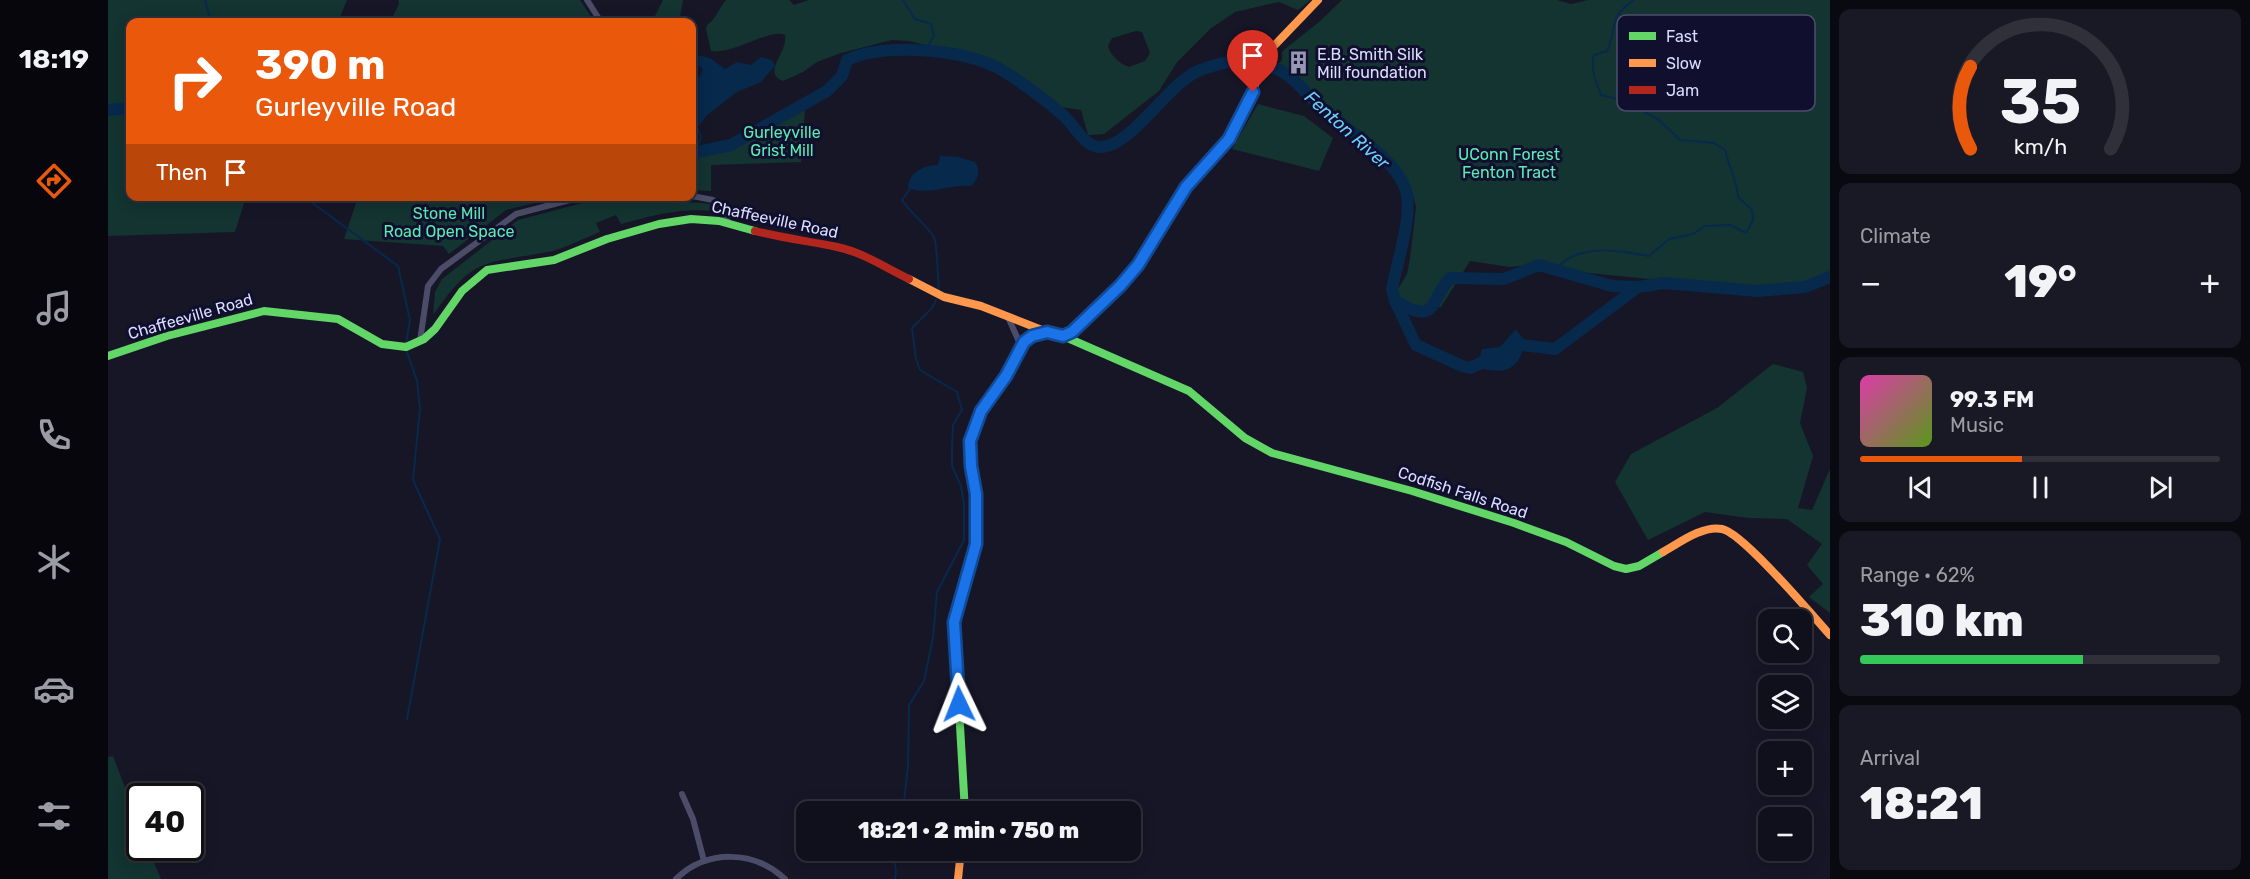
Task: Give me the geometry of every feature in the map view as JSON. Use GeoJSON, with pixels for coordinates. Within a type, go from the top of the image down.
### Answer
{"type":"FeatureCollection","features":[{"type":"Feature","properties":{"kind":"street"},"geometry":{"type":"LineString","coordinates":[[587,0],[598,18]]}},
{"type":"Feature","properties":{"kind":"street"},"geometry":{"type":"LineString","coordinates":[[1063,336],[1080,326],[1138,265],[1186,187],[1218,153],[1232,134],[1245,110],[1265,61],[1280,39],[1318,0]]}},
{"type":"Feature","properties":{"kind":"street"},"geometry":{"type":"LineString","coordinates":[[696,197],[713,200],[729,223]]}},
{"type":"Feature","properties":{"kind":"street"},"geometry":{"type":"LineString","coordinates":[[420,342],[428,286],[441,269],[516,214],[566,201]]}},
{"type":"Feature","properties":{"kind":"street","name":"Chaffeeville Road"},"geometry":{"type":"LineString","coordinates":[[108,356],[167,336],[264,311],[312,314],[338,319],[382,344],[406,347],[420,342],[435,329],[469,283],[487,270],[554,260],[607,239],[659,224],[692,219],[712,219],[789,240],[838,247],[861,255],[944,297],[981,306],[1063,336]]}},
{"type":"Feature","properties":{"kind":"street"},"geometry":{"type":"LineString","coordinates":[[1007,316],[1021,346]]}},
{"type":"Feature","properties":{"kind":"street"},"geometry":{"type":"LineString","coordinates":[[964,801],[954,622],[976,544],[976,494],[971,466],[970,441],[981,411],[1006,376],[1021,346],[1032,336],[1047,332]]}},
{"type":"Feature","properties":{"kind":"street","name":"Codfish Falls Road"},"geometry":{"type":"LineString","coordinates":[[1063,336],[1182,387],[1202,400],[1245,438],[1272,453],[1402,488],[1514,523],[1566,542],[1614,566],[1626,568],[1639,566],[1705,531],[1724,529],[1742,541],[1830,635]]}},
{"type":"Feature","properties":{"kind":"street"},"geometry":{"type":"LineString","coordinates":[[682,794],[693,819],[704,861]]}},
{"type":"Feature","properties":{"kind":"street"},"geometry":{"type":"LineString","coordinates":[[676,879],[683,872],[704,861],[731,856],[750,858],[765,864],[785,879]]}},
{"type":"Feature","properties":{"kind":"street"},"geometry":{"type":"LineString","coordinates":[[958,879],[960,861]]}},
{"type":"Feature","properties":{"kind":"green space"},"geometry":{"type":"Polygon","coordinates":[[[108,0],[347,0],[340,18],[126,18],[126,201],[245,201],[235,232],[108,236],[108,0]]]}},
{"type":"Feature","properties":{"kind":"green space"},"geometry":{"type":"Polygon","coordinates":[[[398,0],[580,0],[592,18],[392,18],[399,4],[398,0]]]}},
{"type":"Feature","properties":{"kind":"green space"},"geometry":{"type":"Polygon","coordinates":[[[663,0],[683,0],[680,18],[654,18],[663,0]]]}},
{"type":"Feature","properties":{"kind":"green space"},"geometry":{"type":"Polygon","coordinates":[[[726,0],[789,0],[794,5],[809,0],[1311,0],[1298,10],[1279,2],[1235,12],[1210,29],[1177,62],[1159,91],[1104,134],[1088,135],[1081,110],[1055,106],[1001,63],[909,41],[892,40],[841,53],[817,62],[803,72],[783,81],[774,73],[783,49],[785,35],[770,35],[730,49],[711,51],[707,25],[726,0]],[[1136,31],[1112,38],[1108,46],[1113,56],[1129,67],[1145,61],[1150,53],[1142,32],[1136,31]]]}},
{"type":"Feature","properties":{"kind":"green space","name":"UConn Forest Fenton Tract"},"geometry":{"type":"Polygon","coordinates":[[[1342,0],[1557,0],[1571,4],[1588,0],[1830,0],[1830,282],[1782,291],[1759,290],[1519,266],[1510,267],[1470,261],[1441,307],[1413,308],[1395,294],[1407,274],[1410,258],[1416,207],[1412,192],[1398,172],[1356,137],[1306,86],[1288,71],[1275,67],[1282,60],[1282,52],[1342,0]]]}},
{"type":"Feature","properties":{"kind":"green space","name":"Gurleyville Grist Mill"},"geometry":{"type":"Polygon","coordinates":[[[806,97],[801,162],[711,165],[711,191],[696,190],[696,157],[712,152],[772,123],[806,97]]]}},
{"type":"Feature","properties":{"kind":"green space"},"geometry":{"type":"Polygon","coordinates":[[[1258,104],[1304,116],[1333,138],[1319,171],[1232,149],[1258,104]]]}},
{"type":"Feature","properties":{"kind":"green space","name":"Stone Mill Road Open Space"},"geometry":{"type":"Polygon","coordinates":[[[356,201],[543,201],[506,210],[449,254],[443,246],[344,239],[356,201]]]}},
{"type":"Feature","properties":{"kind":"green space"},"geometry":{"type":"Polygon","coordinates":[[[590,201],[711,204],[737,216],[722,212],[693,210],[664,213],[621,224],[616,215],[596,223],[600,232],[564,247],[496,261],[472,271],[460,281],[433,315],[435,292],[442,279],[518,220],[590,201]]]}},
{"type":"Feature","properties":{"kind":"green space"},"geometry":{"type":"Polygon","coordinates":[[[1773,364],[1803,372],[1807,388],[1800,423],[1813,456],[1798,508],[1812,510],[1830,469],[1830,613],[1809,597],[1823,584],[1807,565],[1822,544],[1787,519],[1749,518],[1705,512],[1648,540],[1615,482],[1631,454],[1717,408],[1773,364]]]}},
{"type":"Feature","properties":{"kind":"green space"},"geometry":{"type":"Polygon","coordinates":[[[113,756],[126,790],[126,861],[153,861],[161,879],[108,879],[108,757],[113,756]]]}},
{"type":"Feature","properties":{"kind":"water"},"geometry":{"type":"Polygon","coordinates":[[[696,55],[710,58],[725,69],[737,62],[751,65],[761,57],[772,60],[775,66],[761,82],[737,92],[706,116],[700,125],[696,125],[696,76],[700,76],[703,69],[696,64],[696,55]]]}},
{"type":"Feature","properties":{"kind":"water"},"geometry":{"type":"Polygon","coordinates":[[[940,156],[958,157],[975,162],[978,172],[973,184],[924,191],[908,188],[911,178],[918,170],[938,165],[940,156]]]}},
{"type":"Feature","properties":{"kind":"water"},"geometry":{"type":"Polygon","coordinates":[[[1516,329],[1525,342],[1522,353],[1513,366],[1501,371],[1493,371],[1473,365],[1479,359],[1482,349],[1500,347],[1516,329]]]}},
{"type":"Feature","properties":{"kind":"waterway"},"geometry":{"type":"LineString","coordinates":[[205,0],[210,18]]}},
{"type":"Feature","properties":{"kind":"waterway"},"geometry":{"type":"LineString","coordinates":[[896,51],[926,49],[934,36],[931,24],[915,19],[903,0]]}},
{"type":"Feature","properties":{"kind":"waterway"},"geometry":{"type":"LineString","coordinates":[[1618,15],[1634,0]]}},
{"type":"Feature","properties":{"kind":"waterway"},"geometry":{"type":"LineString","coordinates":[[1617,16],[1607,51],[1594,55],[1593,70],[1601,95],[1617,99]]}},
{"type":"Feature","properties":{"kind":"waterway","name":"Fenton River"},"geometry":{"type":"LineString","coordinates":[[696,152],[731,145],[827,91],[842,76],[847,60],[880,51],[941,52],[979,60],[994,66],[1049,103],[1090,144],[1101,147],[1124,137],[1185,79],[1196,72],[1222,63],[1249,60],[1283,72],[1319,106],[1370,146],[1394,169],[1407,195],[1408,206],[1403,242],[1392,289],[1395,301],[1409,308],[1419,311],[1430,308],[1450,278],[1504,279],[1539,265],[1612,286],[1638,287],[1664,283],[1758,291],[1805,287],[1830,277]]}},
{"type":"Feature","properties":{"kind":"waterway","name":"Fenton River"},"geometry":{"type":"LineString","coordinates":[[108,110],[126,108]]}},
{"type":"Feature","properties":{"kind":"waterway"},"geometry":{"type":"LineString","coordinates":[[122,110],[126,117]]}},
{"type":"Feature","properties":{"kind":"waterway"},"geometry":{"type":"LineString","coordinates":[[1555,270],[1564,261],[1587,252],[1612,251],[1649,256],[1669,239],[1693,234],[1705,226],[1730,225],[1746,233],[1753,220],[1752,210],[1738,197],[1725,150],[1714,143],[1680,140],[1658,119],[1643,111]]}},
{"type":"Feature","properties":{"kind":"waterway"},"geometry":{"type":"LineString","coordinates":[[696,151],[701,137],[697,126]]}},
{"type":"Feature","properties":{"kind":"waterway"},"geometry":{"type":"LineString","coordinates":[[910,189],[902,200],[934,237],[939,290]]}},
{"type":"Feature","properties":{"kind":"waterway"},"geometry":{"type":"LineString","coordinates":[[310,201],[398,266],[410,320],[406,343]]}},
{"type":"Feature","properties":{"kind":"waterway","name":"Fenton River"},"geometry":{"type":"LineString","coordinates":[[1511,350],[1522,345],[1555,349],[1638,287]]}},
{"type":"Feature","properties":{"kind":"waterway"},"geometry":{"type":"LineString","coordinates":[[904,801],[908,765],[909,705],[924,681],[933,638],[937,592],[964,540],[964,504],[961,486],[952,466],[953,425],[962,410],[957,392],[920,370],[916,359],[912,328],[932,308],[936,300]]}},
{"type":"Feature","properties":{"kind":"waterway","name":"Fenton River"},"geometry":{"type":"LineString","coordinates":[[1395,301],[1416,345],[1470,368],[1487,360]]}},
{"type":"Feature","properties":{"kind":"waterway"},"geometry":{"type":"LineString","coordinates":[[406,349],[417,381],[420,408],[413,480],[440,539],[407,719]]}},
{"type":"Feature","properties":{"kind":"waterway"},"geometry":{"type":"LineString","coordinates":[[894,861],[895,879]]}},
{"type":"Feature","properties":{"kind":"traffic: fast"},"geometry":{"type":"LineString","coordinates":[[964,801],[954,622],[977,544],[976,494],[971,466],[970,441],[981,411],[1006,376],[1024,342],[1038,334],[1060,335],[1072,332],[1121,286],[1145,256],[1187,187],[1203,170]]}},
{"type":"Feature","properties":{"kind":"traffic: fast"},"geometry":{"type":"LineString","coordinates":[[108,356],[167,336],[264,311],[338,319],[382,344],[406,347],[424,339],[435,329],[462,291],[487,270],[554,260],[607,239],[659,224],[691,219],[719,221],[755,231]]}},
{"type":"Feature","properties":{"kind":"traffic: fast"},"geometry":{"type":"LineString","coordinates":[[1063,336],[1189,391],[1245,438],[1272,453],[1412,491],[1514,523],[1566,542],[1614,566],[1626,569],[1639,566],[1663,552]]}},
{"type":"Feature","properties":{"kind":"traffic: slow"},"geometry":{"type":"LineString","coordinates":[[1203,170],[1232,134],[1272,48],[1318,0]]}},
{"type":"Feature","properties":{"kind":"traffic: slow"},"geometry":{"type":"LineString","coordinates":[[909,279],[944,297],[981,306],[1047,332]]}},
{"type":"Feature","properties":{"kind":"traffic: slow"},"geometry":{"type":"LineString","coordinates":[[1663,552],[1699,532],[1715,528],[1722,529],[1732,534],[1761,559],[1830,635]]}},
{"type":"Feature","properties":{"kind":"traffic: slow"},"geometry":{"type":"LineString","coordinates":[[958,879],[960,861]]}},
{"type":"Feature","properties":{"kind":"traffic: jam"},"geometry":{"type":"LineString","coordinates":[[755,231],[846,249],[865,256],[909,279]]}},
{"type":"Feature","properties":{"kind":"place","name":"E.B. Smith Silk Mill foundation"},"geometry":{"type":"Point","coordinates":[1299,63]}},
{"type":"Feature","properties":{"kind":"route"},"geometry":{"type":"LineString","coordinates":[[959,704],[954,622],[976,544],[976,494],[971,466],[970,441],[975,423],[1013,365],[1021,346],[1028,339],[1047,332],[1063,336],[1072,332],[1120,286],[1138,265],[1186,187],[1229,139],[1253,92]]}}]}
